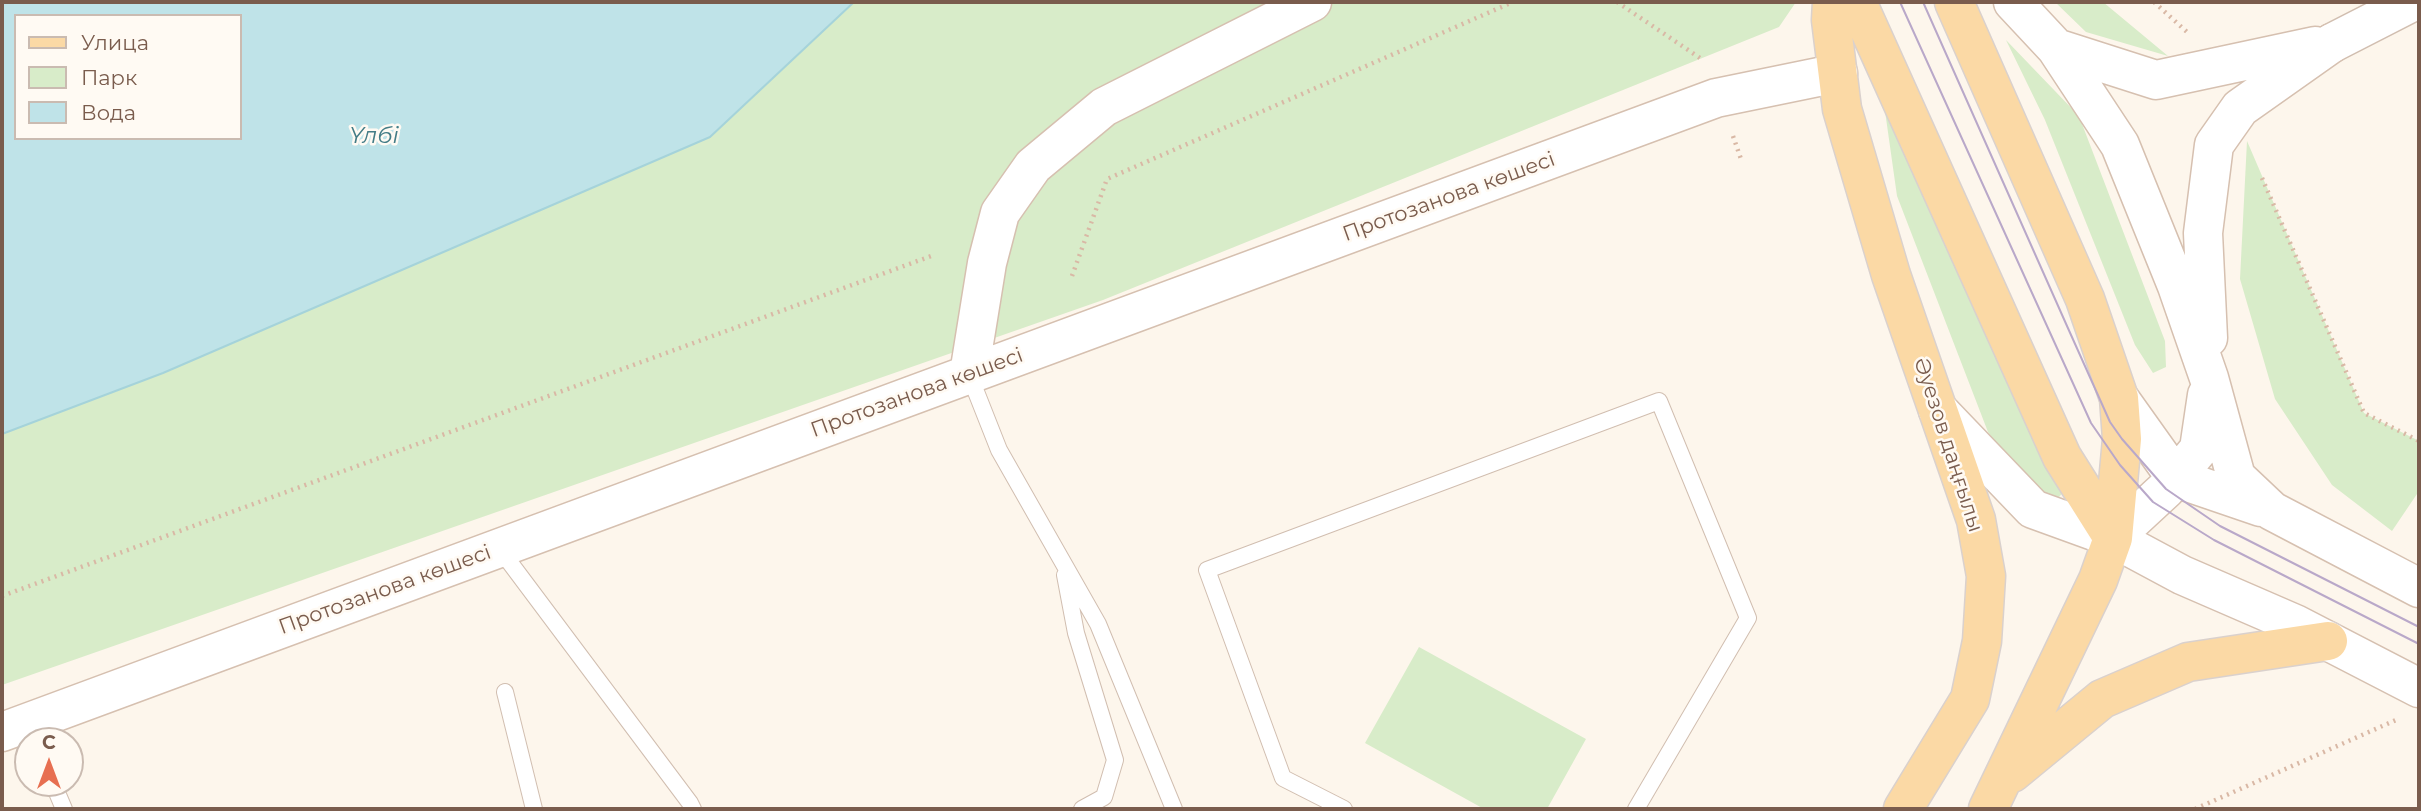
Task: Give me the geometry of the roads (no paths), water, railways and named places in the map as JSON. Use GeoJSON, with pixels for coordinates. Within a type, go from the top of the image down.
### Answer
{"type":"FeatureCollection","features":[{"type":"Feature","properties":{"kind":"main road"},"geometry":{"type":"LineString","coordinates":[[969,374],[987,263],[1000,213],[1033,166],[1104,107],[1312,2]]}},
{"type":"Feature","properties":{"kind":"main road","name":"Әуезов даңғылы"},"geometry":{"type":"LineString","coordinates":[[1832,2],[1831,20],[1842,109],[1891,275],[1976,520],[1986,576],[1982,641],[1970,699],[1903,809]]}},
{"type":"Feature","properties":{"kind":"main road"},"geometry":{"type":"LineString","coordinates":[[1857,2],[2062,457],[2113,538]]}},
{"type":"Feature","properties":{"kind":"main road"},"geometry":{"type":"LineString","coordinates":[[1954,2],[2085,299],[2119,398],[2122,439],[2113,538],[2098,580],[1995,795]]}},
{"type":"Feature","properties":{"kind":"main road"},"geometry":{"type":"LineString","coordinates":[[2013,2],[2056,48],[2120,145],[2177,286],[2209,378],[2236,477],[2272,511]]}},
{"type":"Feature","properties":{"kind":"main road"},"geometry":{"type":"LineString","coordinates":[[2113,538],[2176,478],[2199,449],[2209,378],[2203,233],[2214,145],[2241,108],[2332,43],[2412,2]]}},
{"type":"Feature","properties":{"kind":"main road"},"geometry":{"type":"LineString","coordinates":[[2056,48],[2156,80],[2332,43]]}},
{"type":"Feature","properties":{"kind":"main road","name":"Протозанова көшесі"},"geometry":{"type":"LineString","coordinates":[[35,727],[499,548],[1717,98],[1838,74]]}},
{"type":"Feature","properties":{"kind":"main road"},"geometry":{"type":"LineString","coordinates":[[2119,398],[2176,478],[2272,511],[2419,588]]}},
{"type":"Feature","properties":{"kind":"main road"},"geometry":{"type":"LineString","coordinates":[[1938,410],[2034,509],[2113,538],[2182,576],[2311,633],[2409,703]]}},
{"type":"Feature","properties":{"kind":"main road"},"geometry":{"type":"LineString","coordinates":[[1995,795],[2102,699],[2188,662],[2311,633]]}},
{"type":"Feature","properties":{"kind":"lane"},"geometry":{"type":"LineString","coordinates":[[969,374],[999,450],[1098,624],[1174,809]]}},
{"type":"Feature","properties":{"kind":"lane"},"geometry":{"type":"LineString","coordinates":[[1344,809],[1283,778],[1207,570],[1659,401],[1748,618],[1636,809]]}},
{"type":"Feature","properties":{"kind":"lane"},"geometry":{"type":"LineString","coordinates":[[499,548],[693,809]]}},
{"type":"Feature","properties":{"kind":"lane"},"geometry":{"type":"LineString","coordinates":[[1063,563],[1076,633],[1115,760],[1104,797],[1082,809]]}},
{"type":"Feature","properties":{"kind":"lane"},"geometry":{"type":"LineString","coordinates":[[505,692],[534,809]]}},
{"type":"Feature","properties":{"kind":"water","name":"Үлбі"},"geometry":{"type":"Polygon","coordinates":[[[2,2],[854,2],[710,137],[163,373],[2,434],[2,2]]]}},
{"type":"Feature","properties":{"kind":"tram line"},"geometry":{"type":"LineString","coordinates":[[1900,2],[2091,423],[2120,465],[2153,502],[2214,540],[2419,644]]}},
{"type":"Feature","properties":{"kind":"tram line"},"geometry":{"type":"LineString","coordinates":[[1923,2],[2110,422],[2122,439],[2166,489],[2220,526],[2419,627]]}}]}
